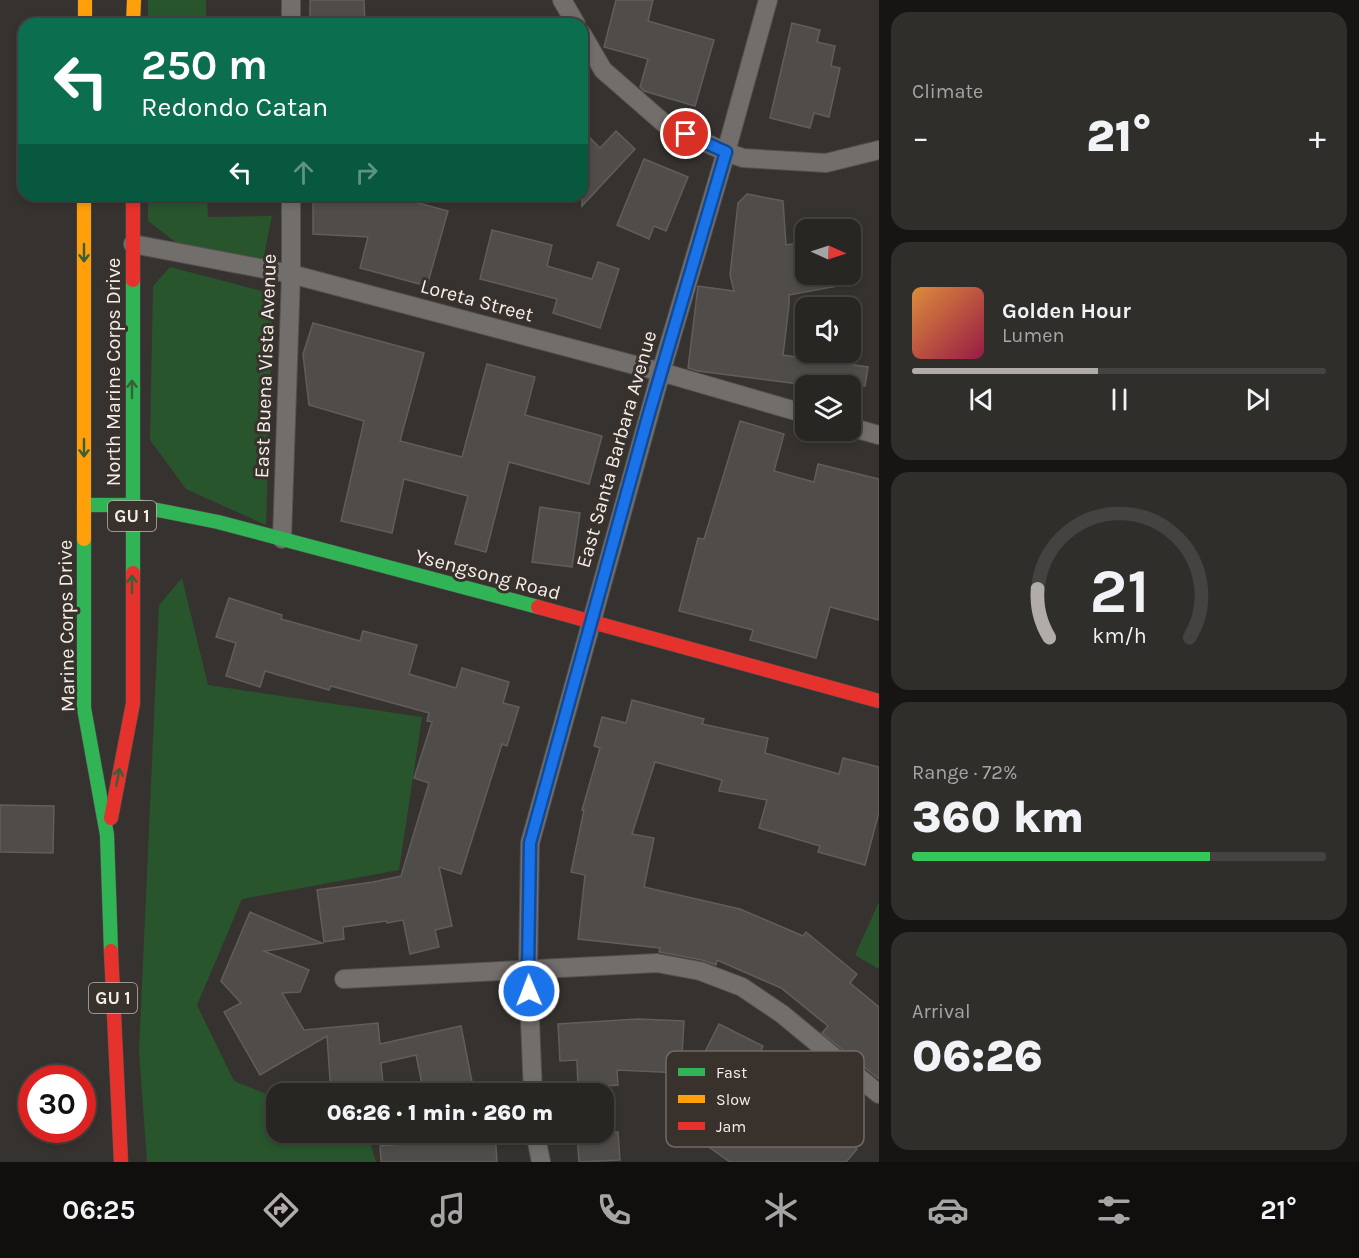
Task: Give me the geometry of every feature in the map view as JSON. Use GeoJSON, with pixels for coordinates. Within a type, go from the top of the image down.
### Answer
{"type":"FeatureCollection","features":[{"type":"Feature","properties":{"kind":"main road"},"geometry":{"type":"LineString","coordinates":[[85,0],[85,18]]}},
{"type":"Feature","properties":{"kind":"main road"},"geometry":{"type":"LineString","coordinates":[[134,0],[134,18]]}},
{"type":"Feature","properties":{"kind":"main road","name":"Marine Corps Drive"},"geometry":{"type":"LineString","coordinates":[[84,201],[84,708],[107,835],[121,1162]]}},
{"type":"Feature","properties":{"kind":"main road","name":"North Marine Corps Drive"},"geometry":{"type":"LineString","coordinates":[[107,835],[133,703],[133,201]]}},
{"type":"Feature","properties":{"kind":"main road","name":"Ysengsong Road"},"geometry":{"type":"LineString","coordinates":[[84,505],[132,505],[218,522],[591,621],[879,701]]}},
{"type":"Feature","properties":{"kind":"street"},"geometry":{"type":"LineString","coordinates":[[291,0],[291,18]]}},
{"type":"Feature","properties":{"kind":"street"},"geometry":{"type":"LineString","coordinates":[[562,0],[572,18]]}},
{"type":"Feature","properties":{"kind":"street","name":"East Santa Barbara Avenue"},"geometry":{"type":"LineString","coordinates":[[533,1083],[528,970],[530,843],[661,372],[768,0]]}},
{"type":"Feature","properties":{"kind":"street"},"geometry":{"type":"LineString","coordinates":[[588,44],[603,70],[666,125],[726,152],[743,158],[826,163],[879,150]]}},
{"type":"Feature","properties":{"kind":"street","name":"East Buena Vista Avenue"},"geometry":{"type":"LineString","coordinates":[[282,539],[291,274],[291,201]]}},
{"type":"Feature","properties":{"kind":"street","name":"Loreta Street"},"geometry":{"type":"LineString","coordinates":[[133,244],[291,274],[661,372],[795,411]]}},
{"type":"Feature","properties":{"kind":"street"},"geometry":{"type":"LineString","coordinates":[[861,430],[879,435]]}},
{"type":"Feature","properties":{"kind":"street"},"geometry":{"type":"LineString","coordinates":[[344,979],[657,963],[700,971],[742,987],[782,1014],[827,1051]]}},
{"type":"Feature","properties":{"kind":"street"},"geometry":{"type":"LineString","coordinates":[[864,1082],[879,1094]]}},
{"type":"Feature","properties":{"kind":"street"},"geometry":{"type":"LineString","coordinates":[[537,1143],[541,1162]]}},
{"type":"Feature","properties":{"kind":"green space"},"geometry":{"type":"Polygon","coordinates":[[[148,0],[206,0],[206,18],[148,18],[148,0]]]}},
{"type":"Feature","properties":{"kind":"green space"},"geometry":{"type":"Polygon","coordinates":[[[148,201],[207,201],[208,217],[272,216],[263,260],[177,243],[148,221],[148,201]]]}},
{"type":"Feature","properties":{"kind":"green space"},"geometry":{"type":"Polygon","coordinates":[[[170,267],[273,294],[266,525],[186,489],[150,440],[153,286],[170,267]]]}},
{"type":"Feature","properties":{"kind":"green space"},"geometry":{"type":"Polygon","coordinates":[[[182,578],[208,685],[422,717],[399,870],[242,899],[197,1005],[234,1081],[266,1094],[266,1143],[371,1143],[376,1162],[147,1162],[139,1052],[159,605],[182,578]]]}},
{"type":"Feature","properties":{"kind":"green space"},"geometry":{"type":"Polygon","coordinates":[[[879,902],[879,969],[855,955],[879,902]]]}},
{"type":"Feature","properties":{"kind":"building"},"geometry":{"type":"Polygon","coordinates":[[[310,0],[364,0],[365,18],[310,18],[310,0]]]}},
{"type":"Feature","properties":{"kind":"building"},"geometry":{"type":"Polygon","coordinates":[[[616,0],[653,0],[648,21],[714,40],[695,106],[644,91],[640,87],[648,59],[604,47],[616,0]]]}},
{"type":"Feature","properties":{"kind":"building"},"geometry":{"type":"Polygon","coordinates":[[[792,23],[820,30],[817,42],[835,46],[831,66],[840,68],[829,117],[814,113],[810,128],[770,118],[792,23]]]}},
{"type":"Feature","properties":{"kind":"building"},"geometry":{"type":"Polygon","coordinates":[[[616,131],[635,149],[588,200],[588,136],[600,148],[616,131]]]}},
{"type":"Feature","properties":{"kind":"building"},"geometry":{"type":"Polygon","coordinates":[[[644,159],[688,177],[666,231],[654,226],[649,239],[617,225],[644,159]]]}},
{"type":"Feature","properties":{"kind":"building"},"geometry":{"type":"Polygon","coordinates":[[[747,194],[783,201],[786,245],[795,244],[795,285],[844,285],[789,295],[783,355],[795,357],[795,363],[840,363],[868,367],[865,386],[861,386],[861,375],[795,375],[795,383],[688,368],[698,286],[734,291],[730,275],[738,203],[747,194]]]}},
{"type":"Feature","properties":{"kind":"building"},"geometry":{"type":"Polygon","coordinates":[[[313,201],[411,201],[448,211],[427,286],[360,268],[368,237],[313,234],[313,201]]]}},
{"type":"Feature","properties":{"kind":"building"},"geometry":{"type":"Polygon","coordinates":[[[492,230],[552,245],[547,266],[592,279],[598,262],[619,269],[600,328],[553,313],[557,299],[480,279],[492,230]]]}},
{"type":"Feature","properties":{"kind":"building"},"geometry":{"type":"Polygon","coordinates":[[[313,323],[424,353],[400,441],[462,457],[487,364],[535,377],[525,415],[602,436],[589,484],[509,462],[486,552],[455,544],[468,496],[404,479],[392,533],[341,521],[364,421],[309,405],[303,354],[313,323]]]}},
{"type":"Feature","properties":{"kind":"building"},"geometry":{"type":"Polygon","coordinates":[[[740,421],[784,434],[774,471],[814,482],[818,464],[879,479],[879,620],[830,607],[816,658],[750,640],[753,630],[679,611],[698,538],[704,539],[740,421]]]}},
{"type":"Feature","properties":{"kind":"building"},"geometry":{"type":"Polygon","coordinates":[[[540,507],[580,513],[572,567],[532,562],[540,507]]]}},
{"type":"Feature","properties":{"kind":"building"},"geometry":{"type":"Polygon","coordinates":[[[229,598],[282,615],[281,619],[360,641],[363,631],[417,645],[409,674],[456,688],[462,668],[509,682],[503,703],[519,707],[507,746],[502,744],[461,874],[439,867],[452,926],[435,930],[439,947],[410,954],[403,920],[343,927],[344,939],[324,942],[317,890],[401,876],[429,783],[414,778],[432,722],[427,721],[429,713],[331,686],[329,690],[265,671],[260,687],[226,676],[236,643],[216,637],[229,598]]]}},
{"type":"Feature","properties":{"kind":"building"},"geometry":{"type":"Polygon","coordinates":[[[632,700],[704,719],[702,724],[768,738],[765,753],[839,774],[843,758],[879,767],[879,812],[865,865],[818,852],[820,846],[759,828],[767,800],[719,791],[722,780],[655,762],[632,834],[654,838],[644,887],[740,909],[803,936],[806,932],[857,974],[850,983],[879,1007],[879,1079],[864,1067],[864,1051],[844,1051],[822,1033],[828,1026],[781,988],[717,960],[716,965],[659,952],[660,948],[578,939],[585,875],[571,872],[584,810],[582,810],[600,748],[594,746],[602,717],[626,723],[632,700]]]}},
{"type":"Feature","properties":{"kind":"building"},"geometry":{"type":"Polygon","coordinates":[[[0,805],[54,806],[53,853],[0,852],[0,805]]]}},
{"type":"Feature","properties":{"kind":"building"},"geometry":{"type":"Polygon","coordinates":[[[250,912],[322,943],[264,951],[309,970],[300,992],[282,993],[304,1030],[378,1023],[380,1044],[461,1026],[472,1083],[422,1083],[416,1055],[381,1063],[383,1083],[330,1083],[327,1036],[260,1075],[224,1012],[241,1003],[221,981],[250,912]]]}},
{"type":"Feature","properties":{"kind":"building"},"geometry":{"type":"Polygon","coordinates":[[[638,1019],[684,1021],[682,1051],[666,1051],[666,1072],[617,1070],[618,1085],[578,1083],[577,1060],[560,1061],[558,1024],[638,1019]]]}},
{"type":"Feature","properties":{"kind":"building"},"geometry":{"type":"Polygon","coordinates":[[[719,1024],[763,1046],[761,1051],[706,1051],[719,1024]]]}},
{"type":"Feature","properties":{"kind":"building"},"geometry":{"type":"Polygon","coordinates":[[[614,1132],[618,1132],[620,1160],[579,1162],[578,1143],[614,1143],[614,1132]]]}},
{"type":"Feature","properties":{"kind":"building"},"geometry":{"type":"Polygon","coordinates":[[[413,1143],[496,1143],[497,1162],[381,1162],[380,1146],[413,1143]]]}},
{"type":"Feature","properties":{"kind":"building"},"geometry":{"type":"Polygon","coordinates":[[[709,1147],[855,1147],[857,1149],[846,1162],[730,1162],[709,1147]]]}},
{"type":"Feature","properties":{"kind":"traffic: fast"},"geometry":{"type":"LineString","coordinates":[[133,280],[133,573]]}},
{"type":"Feature","properties":{"kind":"traffic: fast"},"geometry":{"type":"LineString","coordinates":[[84,505],[132,505],[218,522],[538,607]]}},
{"type":"Feature","properties":{"kind":"traffic: fast"},"geometry":{"type":"LineString","coordinates":[[84,539],[84,708],[107,835],[111,951]]}},
{"type":"Feature","properties":{"kind":"traffic: slow"},"geometry":{"type":"LineString","coordinates":[[85,0],[85,18]]}},
{"type":"Feature","properties":{"kind":"traffic: slow"},"geometry":{"type":"LineString","coordinates":[[133,18],[134,0]]}},
{"type":"Feature","properties":{"kind":"traffic: slow"},"geometry":{"type":"LineString","coordinates":[[84,201],[84,539]]}},
{"type":"Feature","properties":{"kind":"traffic: jam"},"geometry":{"type":"LineString","coordinates":[[133,201],[133,280]]}},
{"type":"Feature","properties":{"kind":"traffic: jam"},"geometry":{"type":"LineString","coordinates":[[111,818],[133,703],[133,573]]}},
{"type":"Feature","properties":{"kind":"traffic: jam"},"geometry":{"type":"LineString","coordinates":[[538,607],[879,701]]}},
{"type":"Feature","properties":{"kind":"traffic: jam"},"geometry":{"type":"LineString","coordinates":[[111,951],[121,1162]]}},
{"type":"Feature","properties":{"kind":"route"},"geometry":{"type":"LineString","coordinates":[[529,991],[530,843],[648,417],[726,152],[686,134]]}}]}
